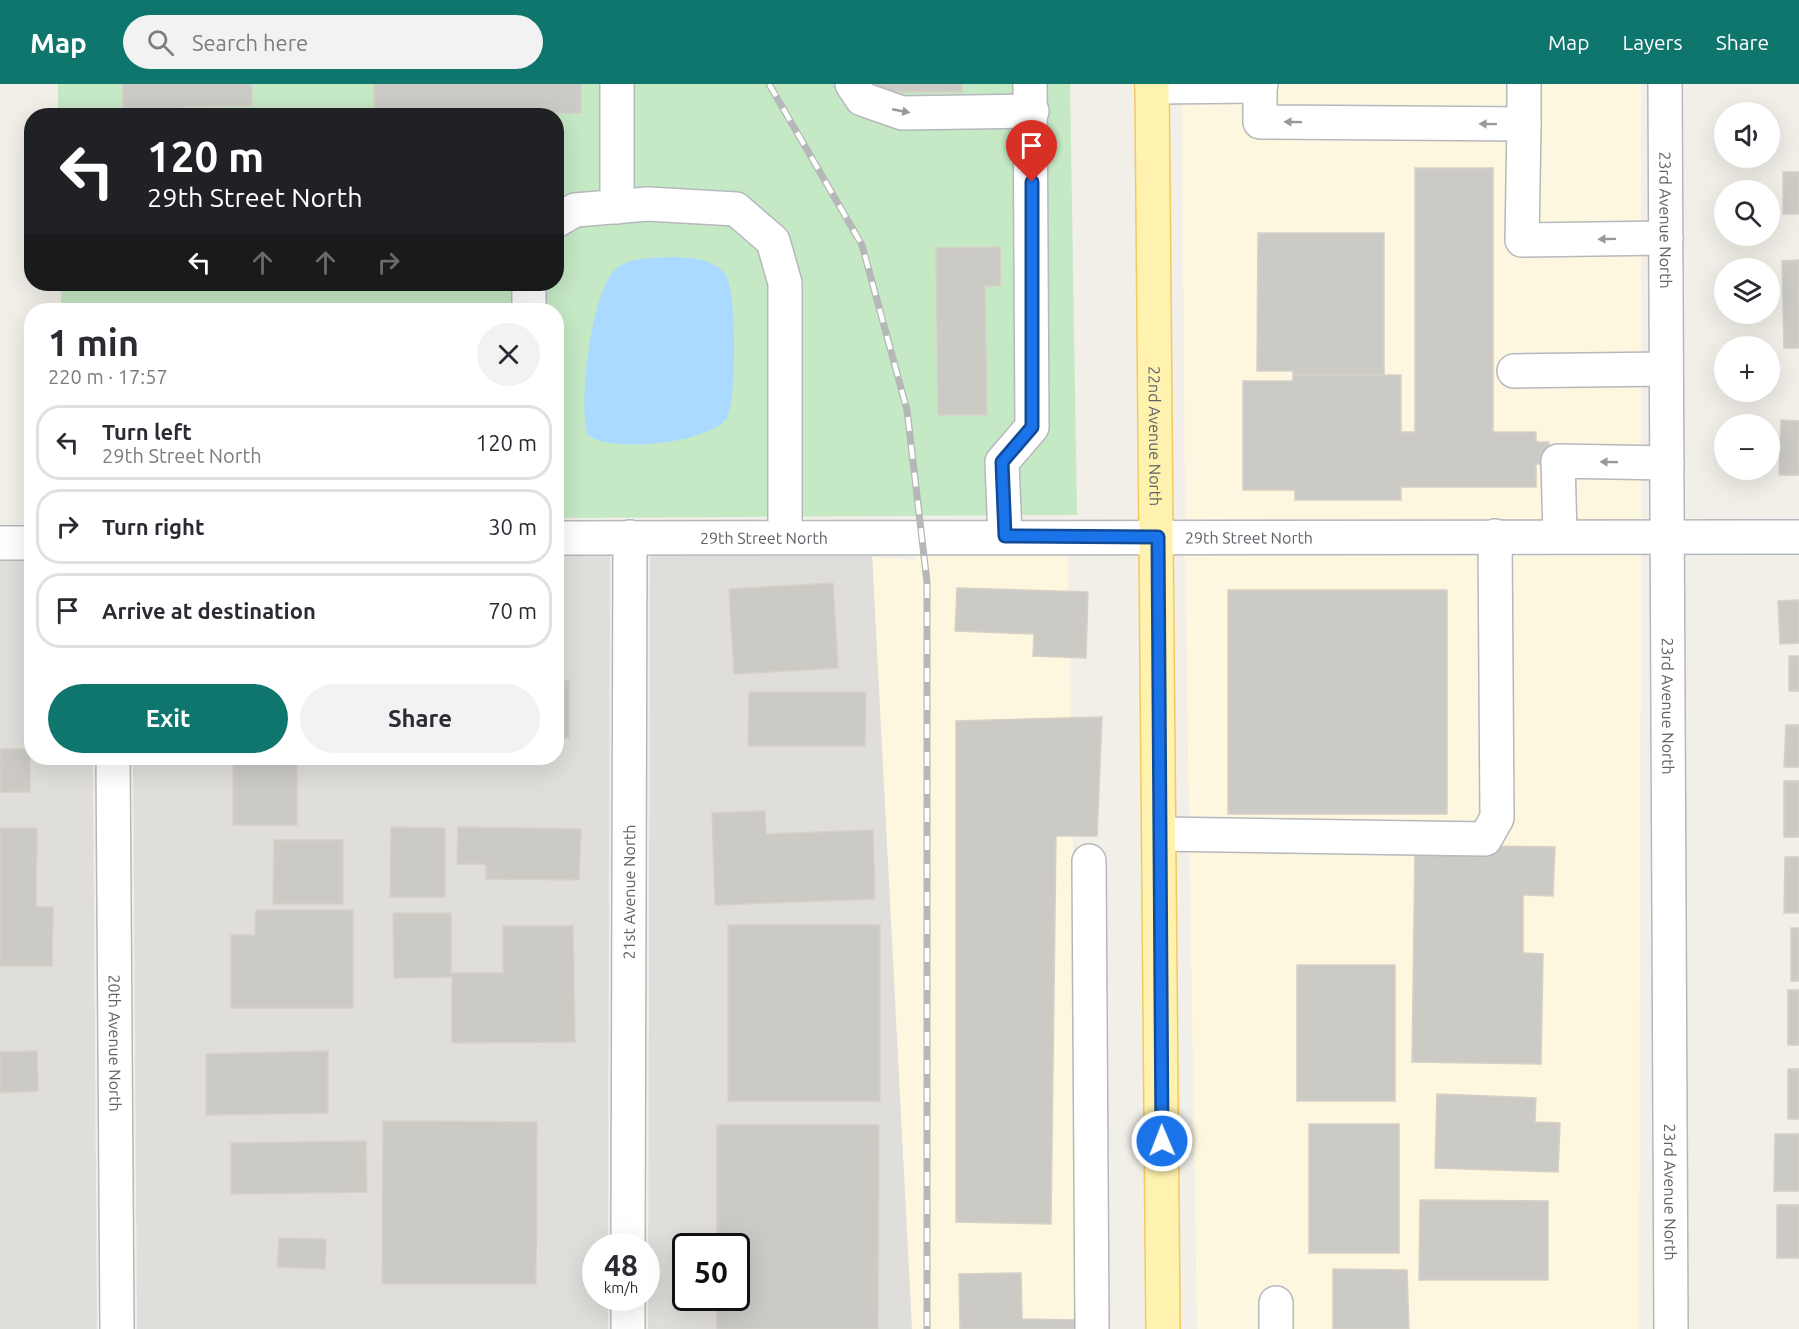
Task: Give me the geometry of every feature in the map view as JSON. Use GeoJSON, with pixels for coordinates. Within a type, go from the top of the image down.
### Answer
{"type":"FeatureCollection","features":[{"type":"Feature","properties":{"kind":"main road","name":"22nd Avenue North"},"geometry":{"type":"LineString","coordinates":[[1152,85],[1158,537],[1163,1329]]}},
{"type":"Feature","properties":{"kind":"street"},"geometry":{"type":"LineString","coordinates":[[617,84],[617,207]]}},
{"type":"Feature","properties":{"kind":"street"},"geometry":{"type":"LineString","coordinates":[[852,84],[862,99],[902,113],[1031,98],[1032,427],[1002,462],[1005,536]]}},
{"type":"Feature","properties":{"kind":"street"},"geometry":{"type":"LineString","coordinates":[[1524,84],[1522,240],[1666,238]]}},
{"type":"Feature","properties":{"kind":"street","name":"23rd Avenue North"},"geometry":{"type":"LineString","coordinates":[[1665,84],[1671,1329]]}},
{"type":"Feature","properties":{"kind":"street"},"geometry":{"type":"LineString","coordinates":[[1152,85],[1260,85],[1260,122],[1524,124]]}},
{"type":"Feature","properties":{"kind":"street"},"geometry":{"type":"LineString","coordinates":[[564,216],[574,210],[648,204],[736,209],[773,241],[785,283],[785,537]]}},
{"type":"Feature","properties":{"kind":"street"},"geometry":{"type":"LineString","coordinates":[[1514,371],[1666,369]]}},
{"type":"Feature","properties":{"kind":"street"},"geometry":{"type":"LineString","coordinates":[[1560,536],[1558,461],[1667,463]]}},
{"type":"Feature","properties":{"kind":"street"},"geometry":{"type":"LineString","coordinates":[[1160,834],[1485,839],[1497,818],[1495,536]]}},
{"type":"Feature","properties":{"kind":"street","name":"21st Avenue North"},"geometry":{"type":"LineString","coordinates":[[628,1233],[630,537]]}},
{"type":"Feature","properties":{"kind":"street","name":"29th Street North"},"geometry":{"type":"LineString","coordinates":[[564,538],[1799,537]]}},
{"type":"Feature","properties":{"kind":"street"},"geometry":{"type":"LineString","coordinates":[[0,543],[24,543]]}},
{"type":"Feature","properties":{"kind":"street","name":"20th Avenue North"},"geometry":{"type":"LineString","coordinates":[[113,765],[117,1329]]}},
{"type":"Feature","properties":{"kind":"street"},"geometry":{"type":"LineString","coordinates":[[1089,861],[1092,1329]]}},
{"type":"Feature","properties":{"kind":"street"},"geometry":{"type":"LineString","coordinates":[[628,1311],[628,1329]]}},
{"type":"Feature","properties":{"kind":"shaded area"},"geometry":{"type":"Polygon","coordinates":[[[1182,84],[1641,84],[1641,519],[1185,519],[1182,84]]]}},
{"type":"Feature","properties":{"kind":"shaded area"},"geometry":{"type":"Polygon","coordinates":[[[914,553],[1068,554],[1082,1329],[912,1329],[872,557],[915,560],[914,553]]]}},
{"type":"Feature","properties":{"kind":"shaded area"},"geometry":{"type":"Polygon","coordinates":[[[872,554],[912,1329],[648,1329],[648,1311],[660,1311],[660,1233],[648,1233],[650,555],[872,554]]]}},
{"type":"Feature","properties":{"kind":"shaded area"},"geometry":{"type":"Polygon","coordinates":[[[1185,554],[1641,554],[1639,1329],[1197,1329],[1185,554]]]}},
{"type":"Feature","properties":{"kind":"shaded area"},"geometry":{"type":"Polygon","coordinates":[[[610,555],[608,1233],[582,1233],[582,1311],[608,1311],[608,1329],[137,1329],[133,765],[564,765],[564,556],[610,555]]]}},
{"type":"Feature","properties":{"kind":"shaded area"},"geometry":{"type":"Polygon","coordinates":[[[24,559],[24,765],[93,765],[97,1329],[0,1329],[0,560],[24,559]]]}},
{"type":"Feature","properties":{"kind":"green space"},"geometry":{"type":"Polygon","coordinates":[[[58,84],[1070,84],[1077,515],[564,518],[564,303],[61,303],[61,291],[564,291],[564,108],[58,108],[58,84]]]}},
{"type":"Feature","properties":{"kind":"water"},"geometry":{"type":"Polygon","coordinates":[[[675,257],[709,262],[725,274],[729,283],[734,322],[734,370],[733,391],[727,418],[717,427],[701,434],[660,443],[638,445],[600,441],[588,435],[585,399],[589,348],[600,298],[608,280],[623,264],[644,259],[675,257]]]}},
{"type":"Feature","properties":{"kind":"building"},"geometry":{"type":"Polygon","coordinates":[[[123,84],[252,84],[252,106],[123,108],[123,84]]]}},
{"type":"Feature","properties":{"kind":"building"},"geometry":{"type":"Polygon","coordinates":[[[374,84],[581,84],[581,113],[564,113],[564,108],[374,108],[374,84]]]}},
{"type":"Feature","properties":{"kind":"building"},"geometry":{"type":"Polygon","coordinates":[[[859,84],[962,84],[962,92],[859,92],[859,84]]]}},
{"type":"Feature","properties":{"kind":"building"},"geometry":{"type":"Polygon","coordinates":[[[1415,168],[1493,168],[1493,432],[1536,432],[1536,442],[1549,442],[1549,464],[1536,464],[1536,487],[1401,487],[1401,500],[1295,500],[1295,490],[1243,490],[1243,381],[1293,381],[1293,375],[1401,375],[1401,432],[1415,432],[1415,168]]]}},
{"type":"Feature","properties":{"kind":"building"},"geometry":{"type":"Polygon","coordinates":[[[1783,172],[1799,172],[1799,214],[1783,214],[1783,172]]]}},
{"type":"Feature","properties":{"kind":"building"},"geometry":{"type":"Polygon","coordinates":[[[1258,233],[1384,233],[1384,375],[1293,375],[1293,371],[1257,371],[1258,233]]]}},
{"type":"Feature","properties":{"kind":"building"},"geometry":{"type":"Polygon","coordinates":[[[1000,247],[1001,286],[985,286],[987,415],[938,415],[936,248],[1000,247]]]}},
{"type":"Feature","properties":{"kind":"building"},"geometry":{"type":"Polygon","coordinates":[[[1799,260],[1799,348],[1784,348],[1782,261],[1799,260]]]}},
{"type":"Feature","properties":{"kind":"building"},"geometry":{"type":"Polygon","coordinates":[[[1781,420],[1799,421],[1799,475],[1780,475],[1781,420]]]}},
{"type":"Feature","properties":{"kind":"building"},"geometry":{"type":"Polygon","coordinates":[[[833,583],[838,668],[734,674],[729,589],[833,583]]]}},
{"type":"Feature","properties":{"kind":"building"},"geometry":{"type":"Polygon","coordinates":[[[957,588],[1088,592],[1086,658],[1033,656],[1034,634],[955,631],[957,588]]]}},
{"type":"Feature","properties":{"kind":"building"},"geometry":{"type":"Polygon","coordinates":[[[1228,590],[1447,590],[1447,814],[1228,814],[1228,590]]]}},
{"type":"Feature","properties":{"kind":"building"},"geometry":{"type":"Polygon","coordinates":[[[1799,600],[1799,643],[1780,644],[1778,601],[1799,600]]]}},
{"type":"Feature","properties":{"kind":"building"},"geometry":{"type":"Polygon","coordinates":[[[1789,656],[1799,656],[1799,691],[1789,691],[1789,656]]]}},
{"type":"Feature","properties":{"kind":"building"},"geometry":{"type":"Polygon","coordinates":[[[564,680],[569,680],[569,738],[564,738],[564,680]]]}},
{"type":"Feature","properties":{"kind":"building"},"geometry":{"type":"Polygon","coordinates":[[[749,692],[866,692],[865,746],[748,746],[749,692]]]}},
{"type":"Feature","properties":{"kind":"building"},"geometry":{"type":"Polygon","coordinates":[[[1102,717],[1097,836],[1056,836],[1051,1224],[956,1222],[956,721],[1102,717]]]}},
{"type":"Feature","properties":{"kind":"building"},"geometry":{"type":"Polygon","coordinates":[[[1786,725],[1799,725],[1799,767],[1784,767],[1786,725]]]}},
{"type":"Feature","properties":{"kind":"building"},"geometry":{"type":"Polygon","coordinates":[[[0,749],[24,749],[24,765],[30,765],[30,792],[0,792],[0,749]]]}},
{"type":"Feature","properties":{"kind":"building"},"geometry":{"type":"Polygon","coordinates":[[[233,765],[297,765],[297,825],[233,825],[233,765]]]}},
{"type":"Feature","properties":{"kind":"building"},"geometry":{"type":"Polygon","coordinates":[[[1784,781],[1799,781],[1799,837],[1784,837],[1784,781]]]}},
{"type":"Feature","properties":{"kind":"building"},"geometry":{"type":"Polygon","coordinates":[[[765,811],[766,834],[873,830],[875,899],[715,905],[712,813],[765,811]]]}},
{"type":"Feature","properties":{"kind":"building"},"geometry":{"type":"Polygon","coordinates":[[[391,827],[445,828],[445,897],[390,897],[391,827]]]}},
{"type":"Feature","properties":{"kind":"building"},"geometry":{"type":"Polygon","coordinates":[[[458,827],[581,829],[579,880],[486,879],[486,864],[457,864],[458,827]]]}},
{"type":"Feature","properties":{"kind":"building"},"geometry":{"type":"Polygon","coordinates":[[[0,828],[37,828],[36,907],[53,907],[52,966],[0,966],[0,828]]]}},
{"type":"Feature","properties":{"kind":"building"},"geometry":{"type":"Polygon","coordinates":[[[274,840],[343,840],[343,904],[273,904],[274,840]]]}},
{"type":"Feature","properties":{"kind":"building"},"geometry":{"type":"Polygon","coordinates":[[[1415,845],[1555,847],[1553,896],[1523,895],[1523,953],[1543,954],[1541,1064],[1412,1062],[1415,845]]]}},
{"type":"Feature","properties":{"kind":"building"},"geometry":{"type":"Polygon","coordinates":[[[1785,857],[1799,857],[1799,913],[1784,913],[1785,857]]]}},
{"type":"Feature","properties":{"kind":"building"},"geometry":{"type":"Polygon","coordinates":[[[256,910],[353,910],[353,1008],[231,1008],[231,935],[255,935],[256,910]]]}},
{"type":"Feature","properties":{"kind":"building"},"geometry":{"type":"Polygon","coordinates":[[[393,913],[451,913],[451,973],[503,973],[503,926],[573,926],[575,1042],[452,1043],[452,977],[394,978],[393,913]]]}},
{"type":"Feature","properties":{"kind":"building"},"geometry":{"type":"Polygon","coordinates":[[[728,925],[880,925],[880,1101],[728,1101],[728,925]]]}},
{"type":"Feature","properties":{"kind":"building"},"geometry":{"type":"Polygon","coordinates":[[[1791,928],[1799,928],[1799,981],[1791,981],[1791,928]]]}},
{"type":"Feature","properties":{"kind":"building"},"geometry":{"type":"Polygon","coordinates":[[[1297,965],[1395,965],[1395,1101],[1297,1101],[1297,965]]]}},
{"type":"Feature","properties":{"kind":"building"},"geometry":{"type":"Polygon","coordinates":[[[1788,990],[1799,990],[1799,1045],[1788,1045],[1788,990]]]}},
{"type":"Feature","properties":{"kind":"building"},"geometry":{"type":"Polygon","coordinates":[[[37,1051],[38,1091],[0,1093],[0,1052],[37,1051]]]}},
{"type":"Feature","properties":{"kind":"building"},"geometry":{"type":"Polygon","coordinates":[[[328,1051],[328,1113],[206,1115],[206,1054],[328,1051]]]}},
{"type":"Feature","properties":{"kind":"building"},"geometry":{"type":"Polygon","coordinates":[[[1788,1069],[1799,1069],[1799,1119],[1788,1119],[1788,1069]]]}},
{"type":"Feature","properties":{"kind":"building"},"geometry":{"type":"Polygon","coordinates":[[[1437,1094],[1536,1098],[1535,1122],[1560,1123],[1558,1172],[1435,1168],[1437,1094]]]}},
{"type":"Feature","properties":{"kind":"building"},"geometry":{"type":"Polygon","coordinates":[[[383,1121],[537,1122],[536,1284],[382,1284],[383,1121]]]}},
{"type":"Feature","properties":{"kind":"building"},"geometry":{"type":"Polygon","coordinates":[[[1309,1124],[1399,1124],[1399,1253],[1309,1253],[1309,1124]]]}},
{"type":"Feature","properties":{"kind":"building"},"geometry":{"type":"Polygon","coordinates":[[[717,1125],[879,1125],[878,1329],[717,1329],[717,1311],[750,1311],[750,1233],[717,1233],[717,1125]]]}},
{"type":"Feature","properties":{"kind":"building"},"geometry":{"type":"Polygon","coordinates":[[[1775,1134],[1799,1134],[1799,1191],[1774,1191],[1775,1134]]]}},
{"type":"Feature","properties":{"kind":"building"},"geometry":{"type":"Polygon","coordinates":[[[366,1141],[367,1192],[231,1194],[231,1143],[366,1141]]]}},
{"type":"Feature","properties":{"kind":"building"},"geometry":{"type":"Polygon","coordinates":[[[1420,1200],[1548,1201],[1548,1280],[1419,1280],[1420,1200]]]}},
{"type":"Feature","properties":{"kind":"building"},"geometry":{"type":"Polygon","coordinates":[[[1777,1205],[1799,1205],[1799,1258],[1777,1258],[1777,1205]]]}},
{"type":"Feature","properties":{"kind":"building"},"geometry":{"type":"Polygon","coordinates":[[[279,1238],[326,1239],[325,1269],[277,1267],[279,1238]]]}},
{"type":"Feature","properties":{"kind":"building"},"geometry":{"type":"Polygon","coordinates":[[[1333,1269],[1407,1270],[1409,1329],[1333,1329],[1333,1269]]]}},
{"type":"Feature","properties":{"kind":"building"},"geometry":{"type":"Polygon","coordinates":[[[1021,1273],[1022,1319],[1075,1320],[1075,1329],[960,1329],[959,1274],[1021,1273]]]}},
{"type":"Feature","properties":{"kind":"railway"},"geometry":{"type":"LineString","coordinates":[[769,84],[862,245],[907,410],[927,582],[927,1329]]}},
{"type":"Feature","properties":{"kind":"route"},"geometry":{"type":"LineString","coordinates":[[1032,182],[1032,427],[1002,462],[1005,536],[1158,537],[1162,1141]]}}]}
